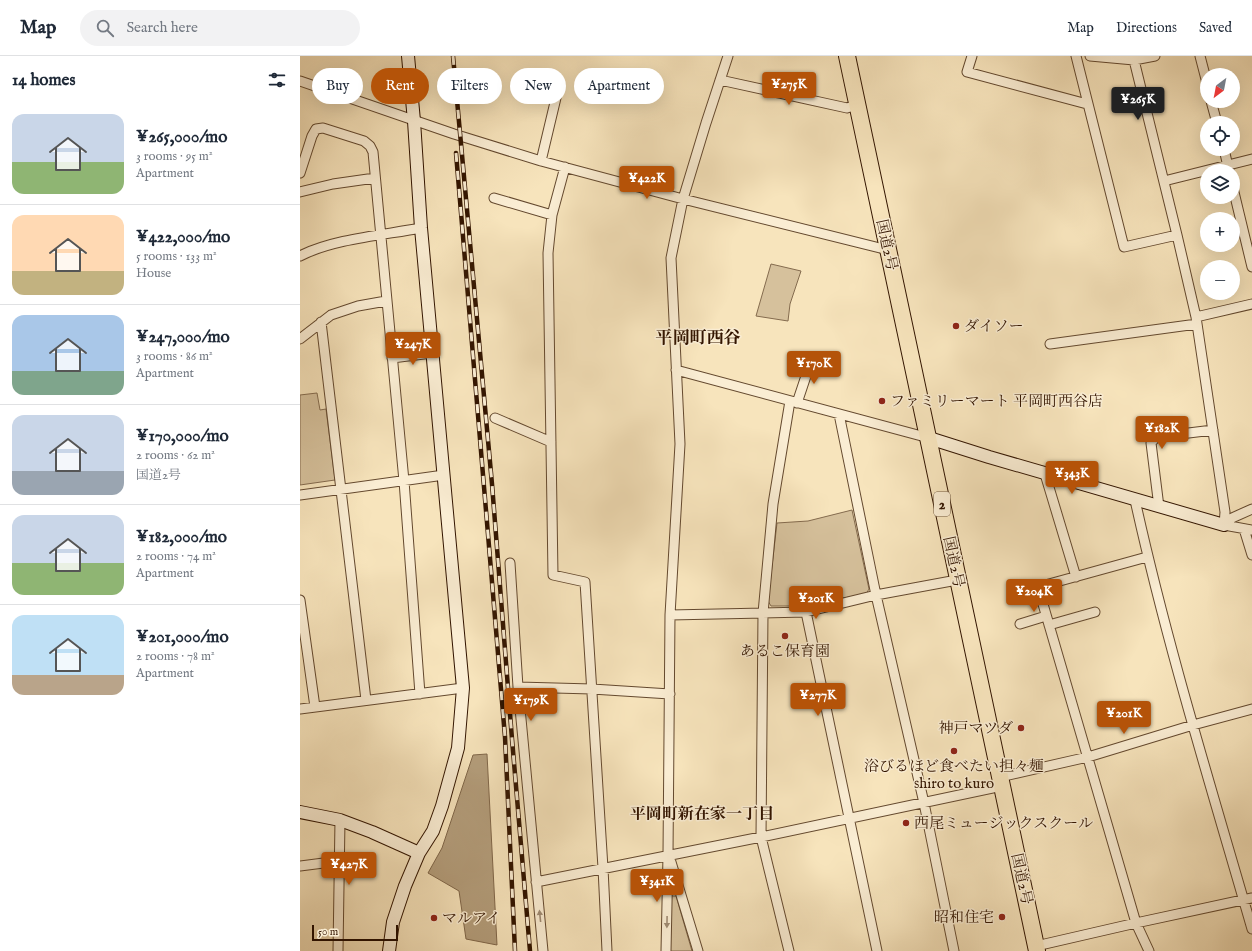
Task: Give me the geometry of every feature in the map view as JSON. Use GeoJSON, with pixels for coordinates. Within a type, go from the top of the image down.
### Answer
{"type":"FeatureCollection","features":[{"type":"Feature","properties":{"kind":"highway","name":"国道2号"},"geometry":{"type":"LineString","coordinates":[[847,56],[929,438],[957,580],[1037,949]]}},
{"type":"Feature","properties":{"kind":"street"},"geometry":{"type":"LineString","coordinates":[[389,951],[393,922],[405,886],[419,853],[433,831],[442,806],[458,748],[463,688],[421,228],[408,56]]}},
{"type":"Feature","properties":{"kind":"street"},"geometry":{"type":"LineString","coordinates":[[666,951],[670,615],[680,444],[671,258],[683,199],[728,56]]}},
{"type":"Feature","properties":{"kind":"street"},"geometry":{"type":"LineString","coordinates":[[972,56],[967,72],[1087,104]]}},
{"type":"Feature","properties":{"kind":"street"},"geometry":{"type":"LineString","coordinates":[[1076,56],[1124,247],[1177,235]]}},
{"type":"Feature","properties":{"kind":"street"},"geometry":{"type":"LineString","coordinates":[[1090,56],[1134,58],[1155,56]]}},
{"type":"Feature","properties":{"kind":"street"},"geometry":{"type":"LineString","coordinates":[[1200,56],[1203,68]]}},
{"type":"Feature","properties":{"kind":"street"},"geometry":{"type":"LineString","coordinates":[[1134,58],[1177,235],[1196,321],[1225,512],[1224,525]]}},
{"type":"Feature","properties":{"kind":"street"},"geometry":{"type":"LineString","coordinates":[[720,80],[847,108],[857,105]]}},
{"type":"Feature","properties":{"kind":"street"},"geometry":{"type":"LineString","coordinates":[[300,81],[414,121],[541,161],[683,199],[888,250]]}},
{"type":"Feature","properties":{"kind":"street"},"geometry":{"type":"LineString","coordinates":[[541,161],[555,104]]}},
{"type":"Feature","properties":{"kind":"street"},"geometry":{"type":"LineString","coordinates":[[300,173],[312,136],[316,129],[323,128],[364,141],[370,146],[373,152],[404,481],[420,694]]}},
{"type":"Feature","properties":{"kind":"street"},"geometry":{"type":"LineString","coordinates":[[1239,164],[1252,159]]}},
{"type":"Feature","properties":{"kind":"street"},"geometry":{"type":"LineString","coordinates":[[565,167],[552,216],[548,253],[553,575],[585,582],[607,951]]}},
{"type":"Feature","properties":{"kind":"street"},"geometry":{"type":"LineString","coordinates":[[1164,181],[1200,174]]}},
{"type":"Feature","properties":{"kind":"street"},"geometry":{"type":"LineString","coordinates":[[300,192],[333,184],[375,178]]}},
{"type":"Feature","properties":{"kind":"street"},"geometry":{"type":"LineString","coordinates":[[494,198],[552,216]]}},
{"type":"Feature","properties":{"kind":"street"},"geometry":{"type":"LineString","coordinates":[[1237,204],[1252,267]]}},
{"type":"Feature","properties":{"kind":"street"},"geometry":{"type":"LineString","coordinates":[[300,256],[307,252],[344,241],[421,228]]}},
{"type":"Feature","properties":{"kind":"street"},"geometry":{"type":"LineString","coordinates":[[300,339],[331,315],[341,311],[386,301]]}},
{"type":"Feature","properties":{"kind":"street"},"geometry":{"type":"LineString","coordinates":[[1050,344],[1196,321],[1252,304]]}},
{"type":"Feature","properties":{"kind":"street"},"geometry":{"type":"LineString","coordinates":[[321,322],[366,700]]}},
{"type":"Feature","properties":{"kind":"street"},"geometry":{"type":"LineString","coordinates":[[392,358],[432,353]]}},
{"type":"Feature","properties":{"kind":"street"},"geometry":{"type":"LineString","coordinates":[[789,951],[761,837],[764,613],[773,504],[793,402],[811,361]]}},
{"type":"Feature","properties":{"kind":"street"},"geometry":{"type":"LineString","coordinates":[[676,370],[929,438],[1159,507],[1224,525],[1248,529],[1252,555]]}},
{"type":"Feature","properties":{"kind":"street"},"geometry":{"type":"LineString","coordinates":[[839,414],[876,595],[924,803],[954,951]]}},
{"type":"Feature","properties":{"kind":"street"},"geometry":{"type":"LineString","coordinates":[[495,418],[551,442]]}},
{"type":"Feature","properties":{"kind":"street"},"geometry":{"type":"LineString","coordinates":[[1159,507],[1151,443],[1156,437],[1213,430]]}},
{"type":"Feature","properties":{"kind":"street"},"geometry":{"type":"LineString","coordinates":[[1045,474],[1076,576]]}},
{"type":"Feature","properties":{"kind":"street"},"geometry":{"type":"LineString","coordinates":[[300,495],[444,475]]}},
{"type":"Feature","properties":{"kind":"street"},"geometry":{"type":"LineString","coordinates":[[1135,500],[1148,557],[1193,725],[1248,900],[1252,929]]}},
{"type":"Feature","properties":{"kind":"street"},"geometry":{"type":"LineString","coordinates":[[1224,525],[1232,518],[1252,509]]}},
{"type":"Feature","properties":{"kind":"street"},"geometry":{"type":"LineString","coordinates":[[1148,557],[1076,576],[1038,588],[1136,922],[1149,951]]}},
{"type":"Feature","properties":{"kind":"street"},"geometry":{"type":"LineString","coordinates":[[510,563],[518,688],[543,951]]}},
{"type":"Feature","properties":{"kind":"street"},"geometry":{"type":"LineString","coordinates":[[670,615],[806,612],[876,595],[957,580]]}},
{"type":"Feature","properties":{"kind":"street"},"geometry":{"type":"LineString","coordinates":[[300,600],[315,707]]}},
{"type":"Feature","properties":{"kind":"street"},"geometry":{"type":"LineString","coordinates":[[806,612],[878,951]]}},
{"type":"Feature","properties":{"kind":"street"},"geometry":{"type":"LineString","coordinates":[[1049,625],[1095,612]]}},
{"type":"Feature","properties":{"kind":"street"},"geometry":{"type":"LineString","coordinates":[[1020,624],[1046,616]]}},
{"type":"Feature","properties":{"kind":"street"},"geometry":{"type":"LineString","coordinates":[[300,709],[463,688]]}},
{"type":"Feature","properties":{"kind":"street"},"geometry":{"type":"LineString","coordinates":[[518,688],[592,689],[670,694]]}},
{"type":"Feature","properties":{"kind":"street"},"geometry":{"type":"LineString","coordinates":[[536,882],[924,803],[1252,709]]}},
{"type":"Feature","properties":{"kind":"street"},"geometry":{"type":"LineString","coordinates":[[300,812],[340,820],[372,832],[419,853]]}},
{"type":"Feature","properties":{"kind":"street"},"geometry":{"type":"LineString","coordinates":[[338,951],[338,861],[340,820]]}},
{"type":"Feature","properties":{"kind":"street"},"geometry":{"type":"LineString","coordinates":[[668,855],[698,951]]}},
{"type":"Feature","properties":{"kind":"street"},"geometry":{"type":"LineString","coordinates":[[300,866],[338,861]]}},
{"type":"Feature","properties":{"kind":"street"},"geometry":{"type":"LineString","coordinates":[[1037,949],[1136,922],[1248,900]]}},
{"type":"Feature","properties":{"kind":"shaded area"},"geometry":{"type":"Polygon","coordinates":[[[771,264],[801,271],[790,304],[788,321],[756,316],[771,264]]]}},
{"type":"Feature","properties":{"kind":"shaded area"},"geometry":{"type":"Polygon","coordinates":[[[317,393],[320,410],[326,409],[335,480],[300,485],[300,395],[317,393]]]}},
{"type":"Feature","properties":{"kind":"shaded area"},"geometry":{"type":"Polygon","coordinates":[[[852,510],[869,589],[866,594],[799,606],[771,606],[768,601],[777,523],[808,521],[852,510]]]}},
{"type":"Feature","properties":{"kind":"shaded area"},"geometry":{"type":"Polygon","coordinates":[[[487,754],[497,945],[466,939],[459,891],[428,873],[442,848],[473,755],[487,754]]]}},
{"type":"Feature","properties":{"kind":"shaded area"},"geometry":{"type":"Polygon","coordinates":[[[671,896],[676,896],[692,951],[670,951],[671,896]]]}},
{"type":"Feature","properties":{"kind":"railway"},"geometry":{"type":"LineString","coordinates":[[453,56],[492,484],[530,951]]}},
{"type":"Feature","properties":{"kind":"railway"},"geometry":{"type":"LineString","coordinates":[[456,153],[505,737],[515,951]]}},
{"type":"Feature","properties":{"kind":"place","name":"ダイソー"},"geometry":{"type":"Point","coordinates":[956,326]}},
{"type":"Feature","properties":{"kind":"place","name":"ファミリーマート 平岡町西谷店"},"geometry":{"type":"Point","coordinates":[882,401]}},
{"type":"Feature","properties":{"kind":"place","name":"あるこ保育園"},"geometry":{"type":"Point","coordinates":[785,636]}},
{"type":"Feature","properties":{"kind":"place","name":"神戸マツダ"},"geometry":{"type":"Point","coordinates":[1021,728]}},
{"type":"Feature","properties":{"kind":"place","name":"浴びるほど食べたい担々麺 shiro to kuro"},"geometry":{"type":"Point","coordinates":[954,751]}},
{"type":"Feature","properties":{"kind":"place","name":"西尾ミュージックスクール"},"geometry":{"type":"Point","coordinates":[906,823]}},
{"type":"Feature","properties":{"kind":"place","name":"昭和住宅"},"geometry":{"type":"Point","coordinates":[1002,917]}},
{"type":"Feature","properties":{"kind":"place","name":"マルアイ"},"geometry":{"type":"Point","coordinates":[434,918]}},
{"type":"Feature","properties":{"kind":"district","name":"平岡町西谷"},"geometry":{"type":"Point","coordinates":[698,337]}},
{"type":"Feature","properties":{"kind":"district","name":"平岡町新在家一丁目"},"geometry":{"type":"Point","coordinates":[702,813]}}]}
